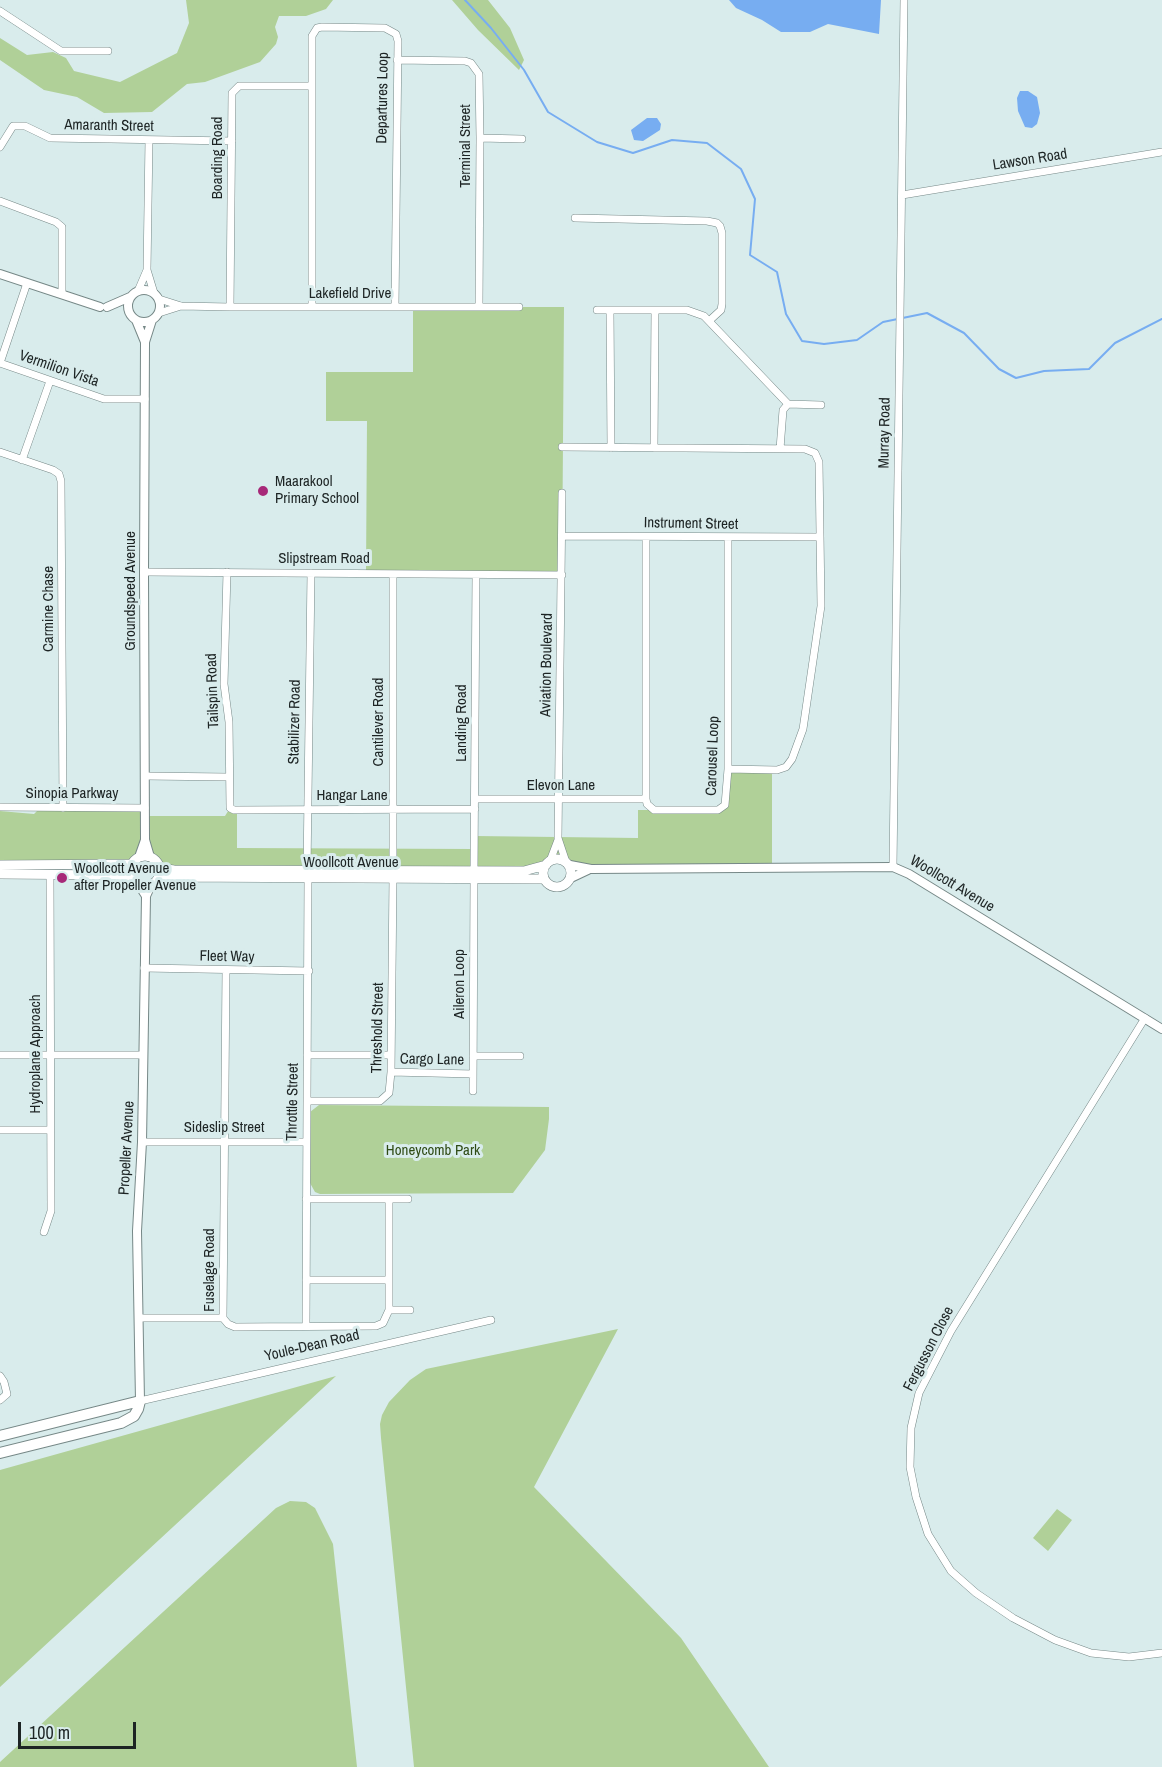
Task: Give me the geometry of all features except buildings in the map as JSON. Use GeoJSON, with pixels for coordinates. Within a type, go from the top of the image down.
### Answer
{"type":"FeatureCollection","features":[{"type":"Feature","properties":{"kind":"main road"},"geometry":{"type":"LineString","coordinates":[[0,865],[131,864],[139,857],[150,857],[158,863],[160,868],[154,882]]}},
{"type":"Feature","properties":{"kind":"main road","name":"Woollcott Avenue"},"geometry":{"type":"LineString","coordinates":[[0,874],[115,875],[135,882],[154,882],[174,877],[474,874],[524,871],[558,859],[568,864]]}},
{"type":"Feature","properties":{"kind":"main road"},"geometry":{"type":"LineString","coordinates":[[544,879],[543,872],[548,863]]}},
{"type":"Feature","properties":{"kind":"main road"},"geometry":{"type":"LineString","coordinates":[[131,864],[130,874],[135,882]]}},
{"type":"Feature","properties":{"kind":"main road"},"geometry":{"type":"LineString","coordinates":[[568,864],[571,878]]}},
{"type":"Feature","properties":{"kind":"main road","name":"Woollcott Avenue"},"geometry":{"type":"LineString","coordinates":[[160,868],[308,874]]}},
{"type":"Feature","properties":{"kind":"main road","name":"Woollcott Avenue"},"geometry":{"type":"LineString","coordinates":[[474,874],[544,879],[551,886],[560,887],[568,883],[571,878]]}},
{"type":"Feature","properties":{"kind":"main road"},"geometry":{"type":"LineString","coordinates":[[0,1453],[121,1423],[134,1416],[140,1401]]}},
{"type":"Feature","properties":{"kind":"main road","name":"Youle-Dean Road"},"geometry":{"type":"LineString","coordinates":[[0,1436],[140,1401]]}},
{"type":"Feature","properties":{"kind":"street","name":"Murray Road"},"geometry":{"type":"LineString","coordinates":[[893,867],[904,0]]}},
{"type":"Feature","properties":{"kind":"street"},"geometry":{"type":"LineString","coordinates":[[0,11],[61,51],[108,51]]}},
{"type":"Feature","properties":{"kind":"street","name":"Departures Loop"},"geometry":{"type":"LineString","coordinates":[[312,307],[312,36],[317,28],[390,30],[396,34],[398,41],[395,307]]}},
{"type":"Feature","properties":{"kind":"street","name":"Terminal Street"},"geometry":{"type":"LineString","coordinates":[[397,60],[465,61],[471,63],[479,74],[479,307]]}},
{"type":"Feature","properties":{"kind":"street","name":"Boarding Road"},"geometry":{"type":"LineString","coordinates":[[230,308],[232,93],[234,89],[244,86],[312,86]]}},
{"type":"Feature","properties":{"kind":"street","name":"Amaranth Street"},"geometry":{"type":"LineString","coordinates":[[0,147],[13,126],[25,126],[50,138],[232,141]]}},
{"type":"Feature","properties":{"kind":"street"},"geometry":{"type":"LineString","coordinates":[[480,138],[522,139]]}},
{"type":"Feature","properties":{"kind":"street"},"geometry":{"type":"LineString","coordinates":[[0,274],[129,313],[136,320],[146,322],[156,317],[157,296],[147,270],[149,140]]}},
{"type":"Feature","properties":{"kind":"street","name":"Lawson Road"},"geometry":{"type":"LineString","coordinates":[[902,195],[1162,152]]}},
{"type":"Feature","properties":{"kind":"street"},"geometry":{"type":"LineString","coordinates":[[0,201],[56,222],[62,227],[62,294]]}},
{"type":"Feature","properties":{"kind":"street"},"geometry":{"type":"LineString","coordinates":[[575,218],[707,220],[717,223],[722,233],[722,304],[721,310],[708,321]]}},
{"type":"Feature","properties":{"kind":"street"},"geometry":{"type":"LineString","coordinates":[[138,291],[147,270]]}},
{"type":"Feature","properties":{"kind":"street"},"geometry":{"type":"LineString","coordinates":[[0,363],[27,283]]}},
{"type":"Feature","properties":{"kind":"street"},"geometry":{"type":"LineString","coordinates":[[103,307],[130,297],[138,291],[146,290],[157,296]]}},
{"type":"Feature","properties":{"kind":"street","name":"Lakefield Drive"},"geometry":{"type":"LineString","coordinates":[[157,296],[181,306],[230,308],[519,307]]}},
{"type":"Feature","properties":{"kind":"street"},"geometry":{"type":"LineString","coordinates":[[129,313],[130,297]]}},
{"type":"Feature","properties":{"kind":"street","name":"Lakefield Drive"},"geometry":{"type":"LineString","coordinates":[[156,317],[181,306]]}},
{"type":"Feature","properties":{"kind":"street"},"geometry":{"type":"LineString","coordinates":[[597,310],[687,310],[704,316],[788,404],[822,405]]}},
{"type":"Feature","properties":{"kind":"street"},"geometry":{"type":"LineString","coordinates":[[610,310],[611,447]]}},
{"type":"Feature","properties":{"kind":"street"},"geometry":{"type":"LineString","coordinates":[[654,448],[655,310]]}},
{"type":"Feature","properties":{"kind":"street","name":"Groundspeed Avenue"},"geometry":{"type":"LineString","coordinates":[[145,342],[156,317]]}},
{"type":"Feature","properties":{"kind":"street","name":"Groundspeed Avenue"},"geometry":{"type":"LineString","coordinates":[[136,320],[145,342],[145,840],[150,857]]}},
{"type":"Feature","properties":{"kind":"street","name":"Vermilion Vista"},"geometry":{"type":"LineString","coordinates":[[0,363],[104,399],[145,399]]}},
{"type":"Feature","properties":{"kind":"street"},"geometry":{"type":"LineString","coordinates":[[22,460],[50,381]]}},
{"type":"Feature","properties":{"kind":"street"},"geometry":{"type":"LineString","coordinates":[[780,448],[781,417],[788,404]]}},
{"type":"Feature","properties":{"kind":"street"},"geometry":{"type":"LineString","coordinates":[[562,447],[780,448],[805,449],[815,453],[819,462],[819,621],[803,729],[792,759],[786,767],[777,770],[728,769]]}},
{"type":"Feature","properties":{"kind":"street","name":"Carmine Chase"},"geometry":{"type":"LineString","coordinates":[[0,452],[53,470],[59,474],[61,482],[63,808]]}},
{"type":"Feature","properties":{"kind":"street","name":"Aviation Boulevard"},"geometry":{"type":"LineString","coordinates":[[548,863],[558,838],[562,493]]}},
{"type":"Feature","properties":{"kind":"street","name":"Instrument Street"},"geometry":{"type":"LineString","coordinates":[[562,536],[820,537]]}},
{"type":"Feature","properties":{"kind":"street"},"geometry":{"type":"LineString","coordinates":[[646,537],[646,800]]}},
{"type":"Feature","properties":{"kind":"street","name":"Carousel Loop"},"geometry":{"type":"LineString","coordinates":[[646,800],[654,810],[718,810],[725,805],[728,769],[728,538]]}},
{"type":"Feature","properties":{"kind":"street","name":"Slipstream Road"},"geometry":{"type":"LineString","coordinates":[[144,572],[562,576]]}},
{"type":"Feature","properties":{"kind":"street","name":"Tailspin Road"},"geometry":{"type":"LineString","coordinates":[[227,572],[224,684],[229,722],[230,808]]}},
{"type":"Feature","properties":{"kind":"street","name":"Stabilizer Road"},"geometry":{"type":"LineString","coordinates":[[308,874],[310,573]]}},
{"type":"Feature","properties":{"kind":"street","name":"Cantilever Road"},"geometry":{"type":"LineString","coordinates":[[393,573],[393,874]]}},
{"type":"Feature","properties":{"kind":"street","name":"Landing Road"},"geometry":{"type":"LineString","coordinates":[[474,874],[476,575]]}},
{"type":"Feature","properties":{"kind":"street"},"geometry":{"type":"LineString","coordinates":[[145,776],[228,777]]}},
{"type":"Feature","properties":{"kind":"street","name":"Elevon Lane"},"geometry":{"type":"LineString","coordinates":[[475,799],[646,800]]}},
{"type":"Feature","properties":{"kind":"street","name":"Sinopia Parkway"},"geometry":{"type":"LineString","coordinates":[[0,807],[145,808]]}},
{"type":"Feature","properties":{"kind":"street","name":"Hangar Lane"},"geometry":{"type":"LineString","coordinates":[[230,808],[234,810],[475,809]]}},
{"type":"Feature","properties":{"kind":"street","name":"Aviation Boulevard"},"geometry":{"type":"LineString","coordinates":[[558,838],[568,864]]}},
{"type":"Feature","properties":{"kind":"street","name":"Groundspeed Avenue"},"geometry":{"type":"LineString","coordinates":[[139,857],[145,840]]}},
{"type":"Feature","properties":{"kind":"street","name":"Woollcott Avenue"},"geometry":{"type":"LineString","coordinates":[[568,864],[591,868],[893,867],[909,874],[1162,1029]]}},
{"type":"Feature","properties":{"kind":"street","name":"Woollcott Avenue"},"geometry":{"type":"LineString","coordinates":[[571,878],[591,868]]}},
{"type":"Feature","properties":{"kind":"street","name":"Hydroplane Approach"},"geometry":{"type":"LineString","coordinates":[[44,1232],[51,1211],[50,874]]}},
{"type":"Feature","properties":{"kind":"street","name":"Throttle Street"},"geometry":{"type":"LineString","coordinates":[[306,1326],[308,874]]}},
{"type":"Feature","properties":{"kind":"street","name":"Threshold Street"},"geometry":{"type":"LineString","coordinates":[[307,1101],[380,1101],[389,1093],[393,874]]}},
{"type":"Feature","properties":{"kind":"street","name":"Aileron Loop"},"geometry":{"type":"LineString","coordinates":[[473,1091],[474,874]]}},
{"type":"Feature","properties":{"kind":"street"},"geometry":{"type":"LineString","coordinates":[[135,882],[146,896]]}},
{"type":"Feature","properties":{"kind":"street","name":"Propeller Avenue"},"geometry":{"type":"LineString","coordinates":[[140,1401],[136,1231],[142,1142],[146,896],[154,882]]}},
{"type":"Feature","properties":{"kind":"street","name":"Fleet Way"},"geometry":{"type":"LineString","coordinates":[[144,968],[309,971]]}},
{"type":"Feature","properties":{"kind":"street","name":"Fuselage Road"},"geometry":{"type":"LineString","coordinates":[[226,970],[223,1318],[235,1327],[376,1326],[383,1323],[389,1310]]}},
{"type":"Feature","properties":{"kind":"street","name":"Fergusson Close"},"geometry":{"type":"LineString","coordinates":[[1145,1018],[951,1331],[919,1393],[911,1428],[909,1467],[928,1534],[951,1571],[976,1593],[1013,1618],[1055,1640],[1091,1653],[1129,1657],[1162,1653]]}},
{"type":"Feature","properties":{"kind":"street"},"geometry":{"type":"LineString","coordinates":[[0,1055],[143,1055]]}},
{"type":"Feature","properties":{"kind":"street"},"geometry":{"type":"LineString","coordinates":[[307,1055],[391,1055]]}},
{"type":"Feature","properties":{"kind":"street"},"geometry":{"type":"LineString","coordinates":[[473,1056],[520,1056]]}},
{"type":"Feature","properties":{"kind":"street","name":"Cargo Lane"},"geometry":{"type":"LineString","coordinates":[[391,1072],[473,1074]]}},
{"type":"Feature","properties":{"kind":"street"},"geometry":{"type":"LineString","coordinates":[[0,1130],[50,1131]]}},
{"type":"Feature","properties":{"kind":"street","name":"Sideslip Street"},"geometry":{"type":"LineString","coordinates":[[142,1142],[306,1142]]}},
{"type":"Feature","properties":{"kind":"street"},"geometry":{"type":"LineString","coordinates":[[306,1199],[408,1199]]}},
{"type":"Feature","properties":{"kind":"street"},"geometry":{"type":"LineString","coordinates":[[389,1200],[389,1310],[410,1310]]}},
{"type":"Feature","properties":{"kind":"street"},"geometry":{"type":"LineString","coordinates":[[306,1280],[389,1280]]}},
{"type":"Feature","properties":{"kind":"street"},"geometry":{"type":"LineString","coordinates":[[139,1318],[223,1318]]}},
{"type":"Feature","properties":{"kind":"street","name":"Youle-Dean Road"},"geometry":{"type":"LineString","coordinates":[[140,1401],[490,1320]]}},
{"type":"Feature","properties":{"kind":"street"},"geometry":{"type":"LineString","coordinates":[[0,1376],[7,1394],[0,1400]]}},
{"type":"Feature","properties":{"kind":"green space"},"geometry":{"type":"Polygon","coordinates":[[[186,0],[333,0],[326,9],[306,16],[279,16],[275,27],[278,37],[276,44],[260,62],[205,82],[187,84],[152,112],[104,113],[77,97],[44,90],[0,60],[0,38],[27,55],[53,52],[66,58],[74,71],[120,82],[177,53],[189,23],[186,0]]]}},
{"type":"Feature","properties":{"kind":"green space"},"geometry":{"type":"Polygon","coordinates":[[[452,0],[488,0],[510,28],[524,60],[519,70],[478,30],[452,0]]]}},
{"type":"Feature","properties":{"kind":"green space"},"geometry":{"type":"Polygon","coordinates":[[[413,307],[564,307],[562,575],[366,573],[367,421],[326,421],[326,372],[413,372],[413,307]]]}},
{"type":"Feature","properties":{"kind":"green space"},"geometry":{"type":"Polygon","coordinates":[[[728,769],[772,771],[772,868],[591,869],[558,859],[527,870],[160,868],[158,863],[150,857],[139,857],[131,864],[0,861],[0,811],[34,814],[37,811],[90,808],[145,808],[145,816],[225,816],[230,808],[237,810],[237,848],[474,849],[475,836],[638,838],[638,810],[718,810],[722,808],[728,769]]]}},
{"type":"Feature","properties":{"kind":"green space","name":"Honeycomb Park"},"geometry":{"type":"Polygon","coordinates":[[[319,1105],[549,1107],[545,1150],[513,1193],[320,1194],[315,1192],[310,1183],[310,1112],[319,1105]]]}},
{"type":"Feature","properties":{"kind":"green space"},"geometry":{"type":"Polygon","coordinates":[[[618,1329],[534,1487],[681,1638],[769,1767],[414,1767],[381,1438],[382,1415],[389,1402],[410,1380],[426,1369],[618,1329]]]}},
{"type":"Feature","properties":{"kind":"green space"},"geometry":{"type":"Polygon","coordinates":[[[336,1376],[240,1465],[0,1687],[0,1470],[336,1376]]]}},
{"type":"Feature","properties":{"kind":"green space"},"geometry":{"type":"Polygon","coordinates":[[[290,1501],[306,1502],[315,1508],[333,1544],[357,1767],[0,1767],[0,1762],[276,1508],[290,1501]]]}},
{"type":"Feature","properties":{"kind":"green space"},"geometry":{"type":"Polygon","coordinates":[[[1057,1509],[1072,1520],[1048,1551],[1033,1538],[1057,1509]]]}},
{"type":"Feature","properties":{"kind":"water"},"geometry":{"type":"Polygon","coordinates":[[[729,0],[881,0],[879,34],[828,24],[810,32],[781,32],[736,8],[729,0]]]}},
{"type":"Feature","properties":{"kind":"water"},"geometry":{"type":"Polygon","coordinates":[[[1020,91],[1028,91],[1037,97],[1040,113],[1037,124],[1032,128],[1025,127],[1018,111],[1017,98],[1020,91]]]}},
{"type":"Feature","properties":{"kind":"water"},"geometry":{"type":"Polygon","coordinates":[[[647,118],[657,118],[661,124],[660,130],[643,141],[634,140],[631,130],[647,118]]]}},
{"type":"Feature","properties":{"kind":"waterway"},"geometry":{"type":"LineString","coordinates":[[465,0],[491,28],[524,70],[548,112],[597,142],[633,153],[672,140],[707,143],[741,169],[755,199],[750,255],[777,272],[786,314],[802,341],[824,344],[857,340],[883,322],[927,313],[964,333],[999,369],[1016,378],[1044,371],[1089,369],[1115,343],[1162,319]]}},
{"type":"Feature","properties":{"kind":"place","name":"Maarakool Primary School"},"geometry":{"type":"Point","coordinates":[263,491]}},
{"type":"Feature","properties":{"kind":"place","name":"Woollcott Avenue after Propeller Avenue"},"geometry":{"type":"Point","coordinates":[62,878]}}]}
